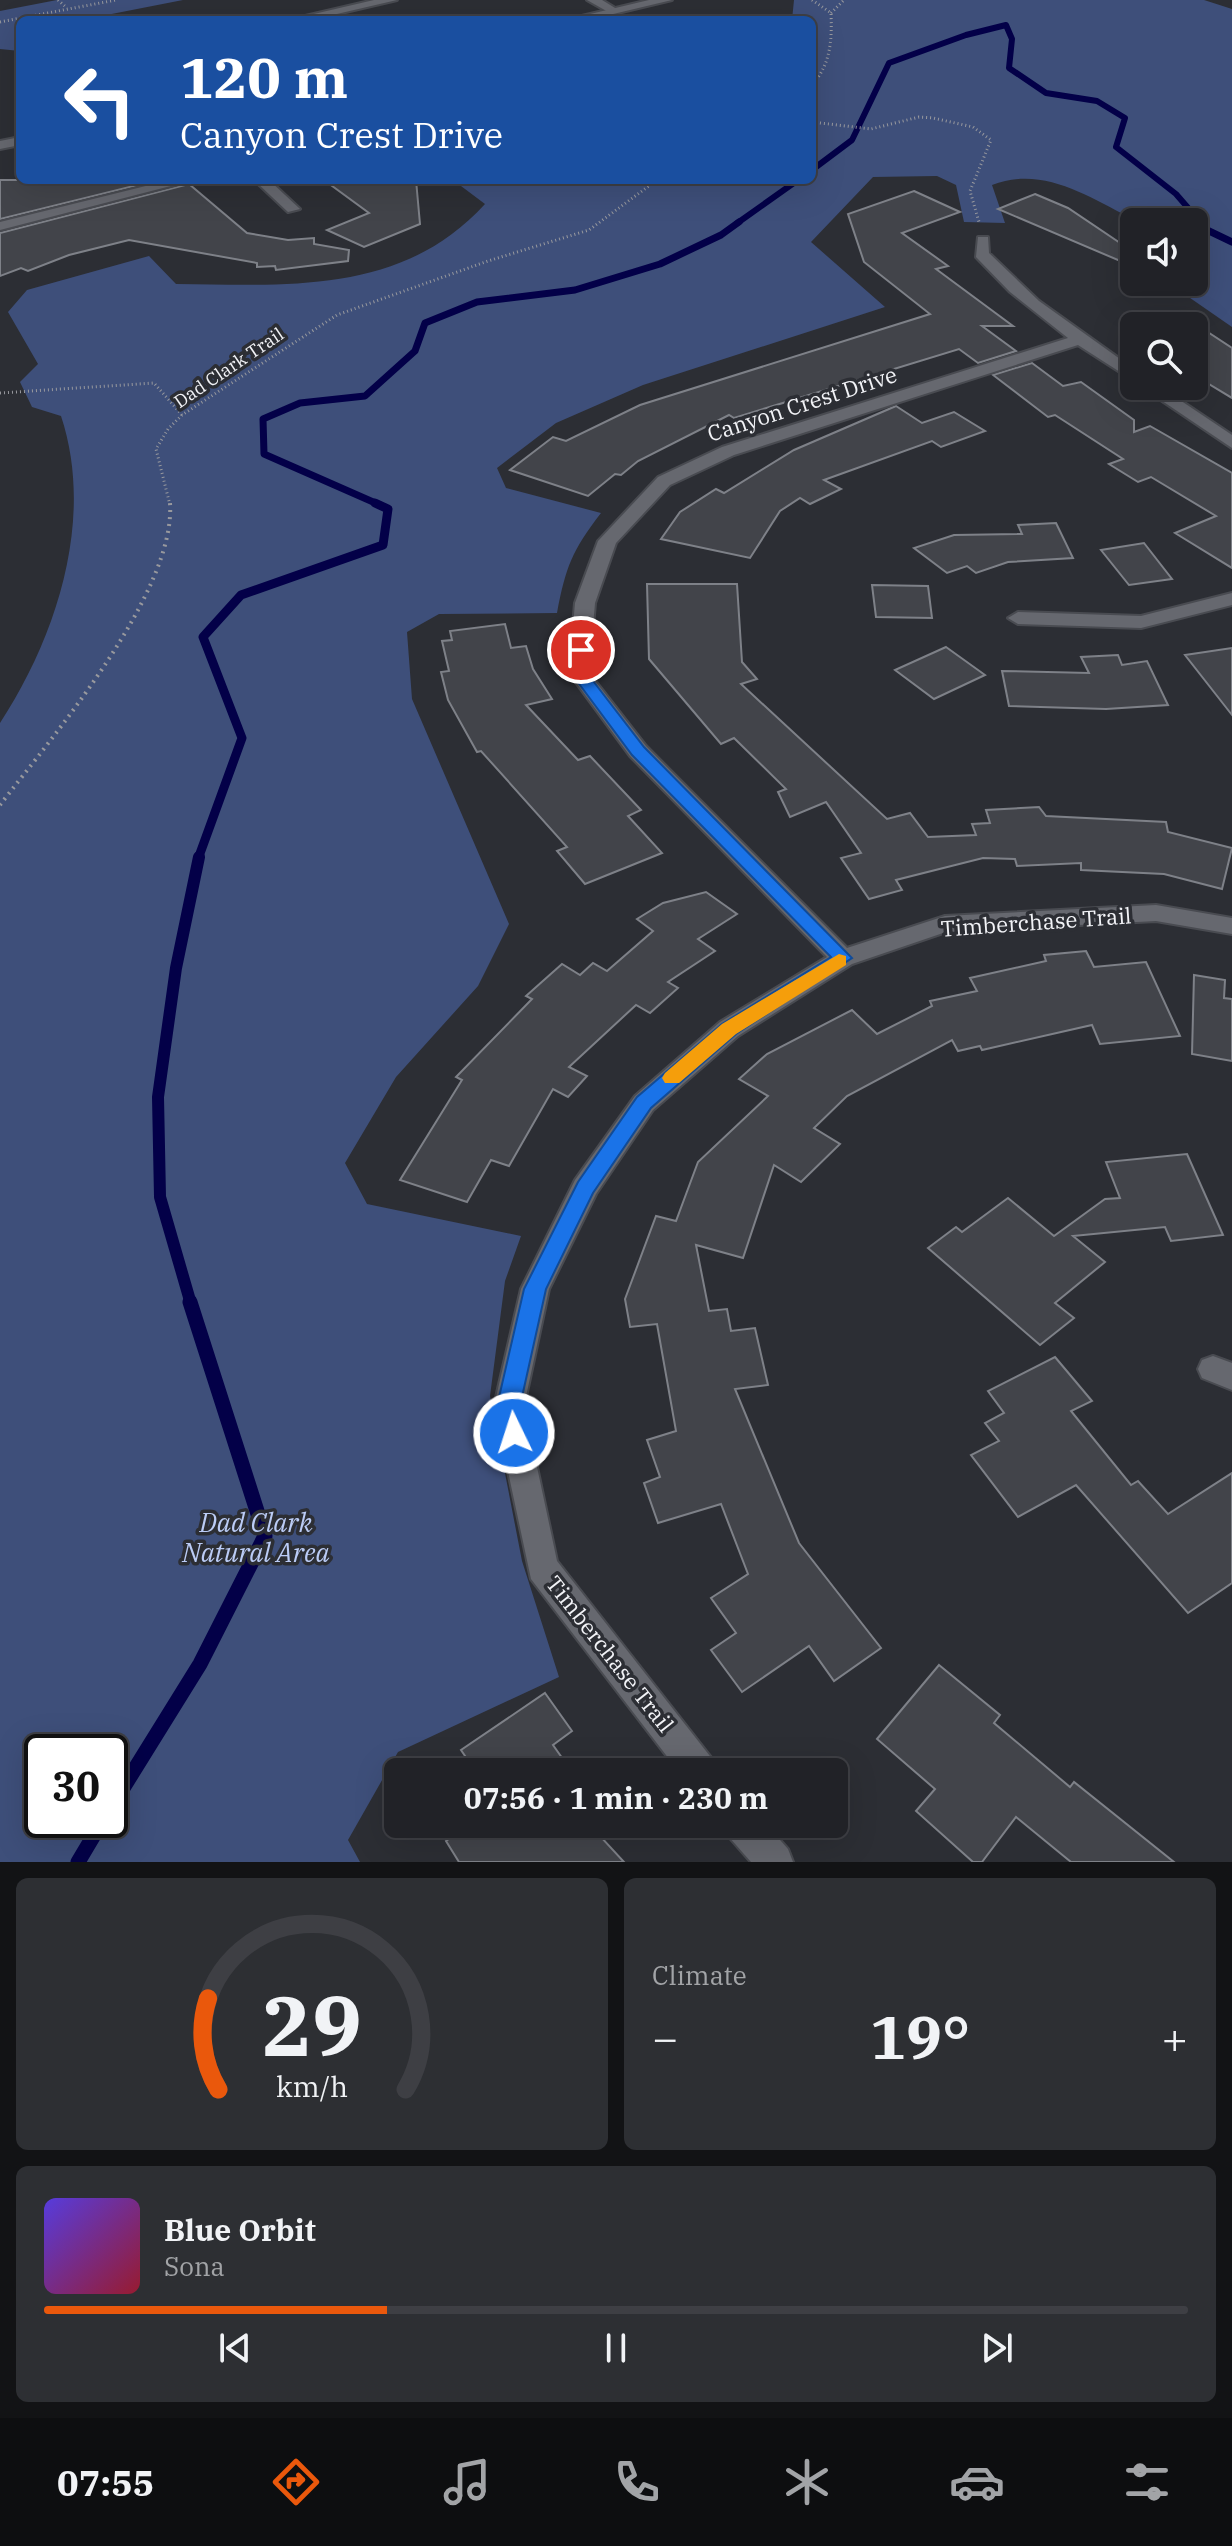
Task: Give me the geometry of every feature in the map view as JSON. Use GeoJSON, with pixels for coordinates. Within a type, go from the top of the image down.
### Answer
{"type":"FeatureCollection","features":[{"type":"Feature","properties":{"kind":"street"},"geometry":{"type":"LineString","coordinates":[[313,16],[391,0]]}},
{"type":"Feature","properties":{"kind":"street"},"geometry":{"type":"LineString","coordinates":[[593,0],[614,11]]}},
{"type":"Feature","properties":{"kind":"street"},"geometry":{"type":"LineString","coordinates":[[590,16],[666,0]]}},
{"type":"Feature","properties":{"kind":"street"},"geometry":{"type":"LineString","coordinates":[[0,226],[171,184]]}},
{"type":"Feature","properties":{"kind":"street"},"geometry":{"type":"LineString","coordinates":[[265,184],[293,209]]}},
{"type":"Feature","properties":{"kind":"street"},"geometry":{"type":"LineString","coordinates":[[983,240],[981,254],[994,269],[1080,339],[1120,366]]}},
{"type":"Feature","properties":{"kind":"street","name":"Canyon Crest Drive"},"geometry":{"type":"LineString","coordinates":[[843,958],[638,751],[579,673],[585,603],[607,541],[664,481],[728,451],[1080,339]]}},
{"type":"Feature","properties":{"kind":"street"},"geometry":{"type":"LineString","coordinates":[[1169,400],[1232,443]]}},
{"type":"Feature","properties":{"kind":"street"},"geometry":{"type":"LineString","coordinates":[[1018,618],[1141,622],[1232,599]]}},
{"type":"Feature","properties":{"kind":"street","name":"Timberchase Trail"},"geometry":{"type":"LineString","coordinates":[[690,1758],[542,1568],[509,1406],[535,1289],[585,1188],[644,1103],[729,1029],[843,958],[945,924],[1156,913],[1232,926]]}},
{"type":"Feature","properties":{"kind":"street"},"geometry":{"type":"LineString","coordinates":[[754,1838],[775,1862]]}},
{"type":"Feature","properties":{"kind":"path"},"geometry":{"type":"LineString","coordinates":[[58,0],[68,9]]}},
{"type":"Feature","properties":{"kind":"path"},"geometry":{"type":"LineString","coordinates":[[31,16],[116,0]]}},
{"type":"Feature","properties":{"kind":"path"},"geometry":{"type":"LineString","coordinates":[[812,0],[831,13]]}},
{"type":"Feature","properties":{"kind":"path"},"geometry":{"type":"LineString","coordinates":[[831,13],[844,0]]}},
{"type":"Feature","properties":{"kind":"path"},"geometry":{"type":"LineString","coordinates":[[816,81],[834,44],[831,13]]}},
{"type":"Feature","properties":{"kind":"path"},"geometry":{"type":"LineString","coordinates":[[816,123],[881,128],[926,117],[962,123],[987,135],[991,144],[970,191],[983,240]]}},
{"type":"Feature","properties":{"kind":"path","name":"Dad Clark Trail"},"geometry":{"type":"LineString","coordinates":[[0,805],[138,606],[168,532],[170,505],[156,444],[162,432],[182,415],[337,315],[488,261],[589,230],[652,184]]}},
{"type":"Feature","properties":{"kind":"path"},"geometry":{"type":"LineString","coordinates":[[0,393],[154,383],[182,415]]}},
{"type":"Feature","properties":{"kind":"green space"},"geometry":{"type":"Polygon","coordinates":[[[57,0],[183,0],[101,16],[16,16],[16,51],[0,49],[0,11],[57,0]]]}},
{"type":"Feature","properties":{"kind":"green space","name":"Dad Clark Natural Area"},"geometry":{"type":"Polygon","coordinates":[[[794,0],[1204,0],[1232,9],[1232,327],[1187,296],[1208,296],[1208,208],[1120,208],[1120,212],[1063,186],[1046,181],[1010,180],[992,185],[1005,223],[964,222],[956,185],[937,176],[873,177],[811,242],[885,307],[643,385],[556,423],[497,468],[506,488],[601,513],[572,560],[557,613],[439,614],[407,632],[412,699],[509,924],[478,986],[396,1077],[345,1163],[367,1204],[521,1236],[505,1281],[490,1396],[522,1561],[559,1677],[398,1752],[395,1758],[384,1758],[384,1777],[348,1840],[360,1862],[0,1862],[0,723],[38,653],[53,615],[65,575],[72,535],[74,495],[70,455],[61,416],[32,407],[20,382],[38,364],[8,312],[27,290],[149,256],[176,284],[302,283],[381,270],[418,255],[453,234],[485,204],[458,184],[816,184],[816,16],[792,16],[794,0]]]}},
{"type":"Feature","properties":{"kind":"building"},"geometry":{"type":"Polygon","coordinates":[[[0,180],[16,180],[16,184],[142,184],[0,219],[0,180]]]}},
{"type":"Feature","properties":{"kind":"building"},"geometry":{"type":"Polygon","coordinates":[[[189,184],[247,233],[288,240],[314,238],[314,244],[349,250],[348,261],[276,270],[275,266],[257,267],[257,263],[129,240],[69,255],[28,271],[21,268],[0,276],[0,233],[189,184]]]}},
{"type":"Feature","properties":{"kind":"building"},"geometry":{"type":"Polygon","coordinates":[[[329,184],[416,184],[420,224],[364,247],[327,230],[369,213],[329,184]]]}},
{"type":"Feature","properties":{"kind":"building"},"geometry":{"type":"Polygon","coordinates":[[[914,191],[960,212],[902,233],[948,266],[936,269],[1013,326],[982,326],[1016,351],[978,363],[959,349],[734,418],[729,415],[638,461],[621,475],[615,474],[588,496],[510,470],[553,437],[566,441],[640,405],[930,314],[864,262],[848,214],[914,191]]]}},
{"type":"Feature","properties":{"kind":"building"},"geometry":{"type":"Polygon","coordinates":[[[1035,194],[1068,208],[1120,243],[1120,261],[998,209],[1035,194]]]}},
{"type":"Feature","properties":{"kind":"building"},"geometry":{"type":"Polygon","coordinates":[[[1208,332],[1232,348],[1232,398],[1208,383],[1208,332]]]}},
{"type":"Feature","properties":{"kind":"building"},"geometry":{"type":"Polygon","coordinates":[[[1032,363],[1063,386],[1081,382],[1134,420],[1134,432],[1150,426],[1232,473],[1232,568],[1175,533],[1216,516],[1151,477],[1138,482],[1109,464],[1123,459],[1055,415],[1048,417],[993,375],[1032,363]]]}},
{"type":"Feature","properties":{"kind":"building"},"geometry":{"type":"Polygon","coordinates":[[[896,406],[922,423],[954,412],[985,431],[941,447],[932,441],[824,480],[841,489],[810,504],[800,498],[780,511],[750,558],[661,539],[680,512],[716,489],[724,493],[794,450],[896,406]]]}},
{"type":"Feature","properties":{"kind":"building"},"geometry":{"type":"Polygon","coordinates":[[[1056,523],[1073,558],[1008,562],[976,573],[967,566],[947,573],[914,548],[954,535],[1022,534],[1018,525],[1056,523]]]}},
{"type":"Feature","properties":{"kind":"building"},"geometry":{"type":"Polygon","coordinates":[[[1144,543],[1172,579],[1129,585],[1101,550],[1144,543]]]}},
{"type":"Feature","properties":{"kind":"building"},"geometry":{"type":"Polygon","coordinates":[[[647,584],[737,584],[742,662],[757,679],[741,684],[887,819],[910,813],[928,837],[976,835],[972,824],[990,823],[986,810],[1039,807],[1046,816],[1166,822],[1168,832],[1232,848],[1222,889],[1164,874],[1081,870],[1081,863],[1017,866],[1015,859],[983,858],[896,880],[902,890],[869,899],[841,858],[861,853],[826,802],[790,817],[778,792],[786,789],[734,738],[721,744],[649,659],[647,584]]]}},
{"type":"Feature","properties":{"kind":"building"},"geometry":{"type":"Polygon","coordinates":[[[872,585],[928,586],[932,618],[876,617],[872,585]]]}},
{"type":"Feature","properties":{"kind":"building"},"geometry":{"type":"Polygon","coordinates":[[[505,624],[511,648],[526,646],[533,669],[552,699],[526,705],[578,760],[590,756],[641,810],[628,816],[662,853],[585,884],[557,851],[567,847],[481,751],[477,752],[448,700],[441,672],[449,671],[442,641],[452,640],[450,631],[505,624]]]}},
{"type":"Feature","properties":{"kind":"building"},"geometry":{"type":"Polygon","coordinates":[[[946,647],[985,675],[934,699],[895,670],[946,647]]]}},
{"type":"Feature","properties":{"kind":"building"},"geometry":{"type":"Polygon","coordinates":[[[1232,648],[1232,715],[1185,655],[1232,648]]]}},
{"type":"Feature","properties":{"kind":"building"},"geometry":{"type":"Polygon","coordinates":[[[1118,655],[1122,665],[1147,661],[1168,705],[1106,709],[1009,706],[1002,671],[1089,673],[1081,657],[1118,655]]]}},
{"type":"Feature","properties":{"kind":"building"},"geometry":{"type":"Polygon","coordinates":[[[706,892],[737,914],[698,939],[715,951],[668,982],[678,988],[650,1013],[636,1005],[569,1067],[587,1076],[568,1097],[553,1089],[509,1166],[491,1160],[467,1202],[400,1180],[462,1080],[456,1077],[532,999],[526,996],[562,964],[580,975],[593,963],[607,971],[653,931],[637,919],[663,903],[706,892]]]}},
{"type":"Feature","properties":{"kind":"building"},"geometry":{"type":"Polygon","coordinates":[[[1086,951],[1094,967],[1146,962],[1180,1036],[1100,1044],[1092,1025],[982,1050],[980,1046],[958,1051],[952,1040],[847,1096],[814,1128],[840,1144],[801,1182],[774,1165],[743,1258],[696,1245],[709,1311],[727,1309],[731,1331],[755,1328],[768,1385],[735,1389],[799,1543],[881,1648],[834,1681],[809,1646],[742,1692],[711,1650],[736,1633],[711,1598],[748,1574],[721,1504],[658,1523],[644,1483],[660,1477],[647,1440],[676,1431],[657,1324],[630,1327],[625,1299],[656,1216],[676,1221],[698,1162],[768,1096],[739,1079],[767,1054],[852,1010],[877,1034],[932,1006],[930,1001],[977,991],[970,978],[1046,961],[1044,955],[1086,951]]]}},
{"type":"Feature","properties":{"kind":"building"},"geometry":{"type":"Polygon","coordinates":[[[1194,975],[1225,980],[1224,998],[1232,999],[1232,1061],[1192,1054],[1194,975]]]}},
{"type":"Feature","properties":{"kind":"building"},"geometry":{"type":"Polygon","coordinates":[[[1187,1154],[1223,1235],[1171,1241],[1165,1227],[1073,1236],[1105,1262],[1055,1303],[1074,1318],[1040,1345],[928,1248],[956,1227],[962,1232],[1008,1198],[1054,1236],[1105,1199],[1120,1198],[1106,1162],[1187,1154]]]}},
{"type":"Feature","properties":{"kind":"building"},"geometry":{"type":"Polygon","coordinates":[[[1055,1357],[1092,1401],[1071,1411],[1131,1485],[1138,1481],[1168,1514],[1232,1473],[1232,1583],[1188,1613],[1076,1485],[1018,1517],[971,1455],[999,1441],[985,1423],[1004,1413],[988,1391],[1055,1357]]]}},
{"type":"Feature","properties":{"kind":"building"},"geometry":{"type":"Polygon","coordinates":[[[939,1665],[1000,1715],[994,1723],[1070,1787],[1074,1782],[1174,1862],[1071,1862],[1016,1817],[982,1862],[973,1862],[916,1811],[935,1789],[877,1739],[939,1665]]]}},
{"type":"Feature","properties":{"kind":"building"},"geometry":{"type":"Polygon","coordinates":[[[545,1693],[572,1731],[553,1745],[562,1758],[466,1758],[461,1750],[545,1693]]]}},
{"type":"Feature","properties":{"kind":"building"},"geometry":{"type":"Polygon","coordinates":[[[450,1838],[602,1838],[624,1862],[459,1862],[446,1841],[450,1838]]]}},
{"type":"Feature","properties":{"kind":"waterway"},"geometry":{"type":"LineString","coordinates":[[816,167],[852,140],[889,63],[966,35],[1006,25],[1012,39],[1009,68],[1046,93],[1097,101],[1125,118],[1116,147],[1176,194],[1188,208]]}},
{"type":"Feature","properties":{"kind":"waterway"},"geometry":{"type":"LineString","coordinates":[[736,224],[792,184]]}},
{"type":"Feature","properties":{"kind":"waterway"},"geometry":{"type":"LineString","coordinates":[[380,505],[264,454],[263,419],[300,403],[365,396],[415,351],[425,323],[477,302],[575,290],[660,264],[721,235],[739,222]]}},
{"type":"Feature","properties":{"kind":"waterway"},"geometry":{"type":"LineString","coordinates":[[1208,230],[1232,242]]}},
{"type":"Feature","properties":{"kind":"waterway"},"geometry":{"type":"LineString","coordinates":[[198,859],[242,738],[203,637],[241,595],[383,545],[388,509],[375,503]]}},
{"type":"Feature","properties":{"kind":"waterway"},"geometry":{"type":"LineString","coordinates":[[191,1304],[160,1197],[158,1097],[176,968],[199,857]]}},
{"type":"Feature","properties":{"kind":"waterway"},"geometry":{"type":"LineString","coordinates":[[128,1780],[200,1664],[265,1536],[190,1302]]}},
{"type":"Feature","properties":{"kind":"waterway"},"geometry":{"type":"LineString","coordinates":[[78,1862],[92,1838]]}},
{"type":"Feature","properties":{"kind":"slow traffic"},"geometry":{"type":"LineString","coordinates":[[672,1078],[729,1029],[839,961]]}},
{"type":"Feature","properties":{"kind":"route"},"geometry":{"type":"LineString","coordinates":[[514,1433],[509,1406],[535,1289],[585,1188],[644,1103],[729,1029],[843,958],[638,751],[579,673],[581,650]]}}]}
